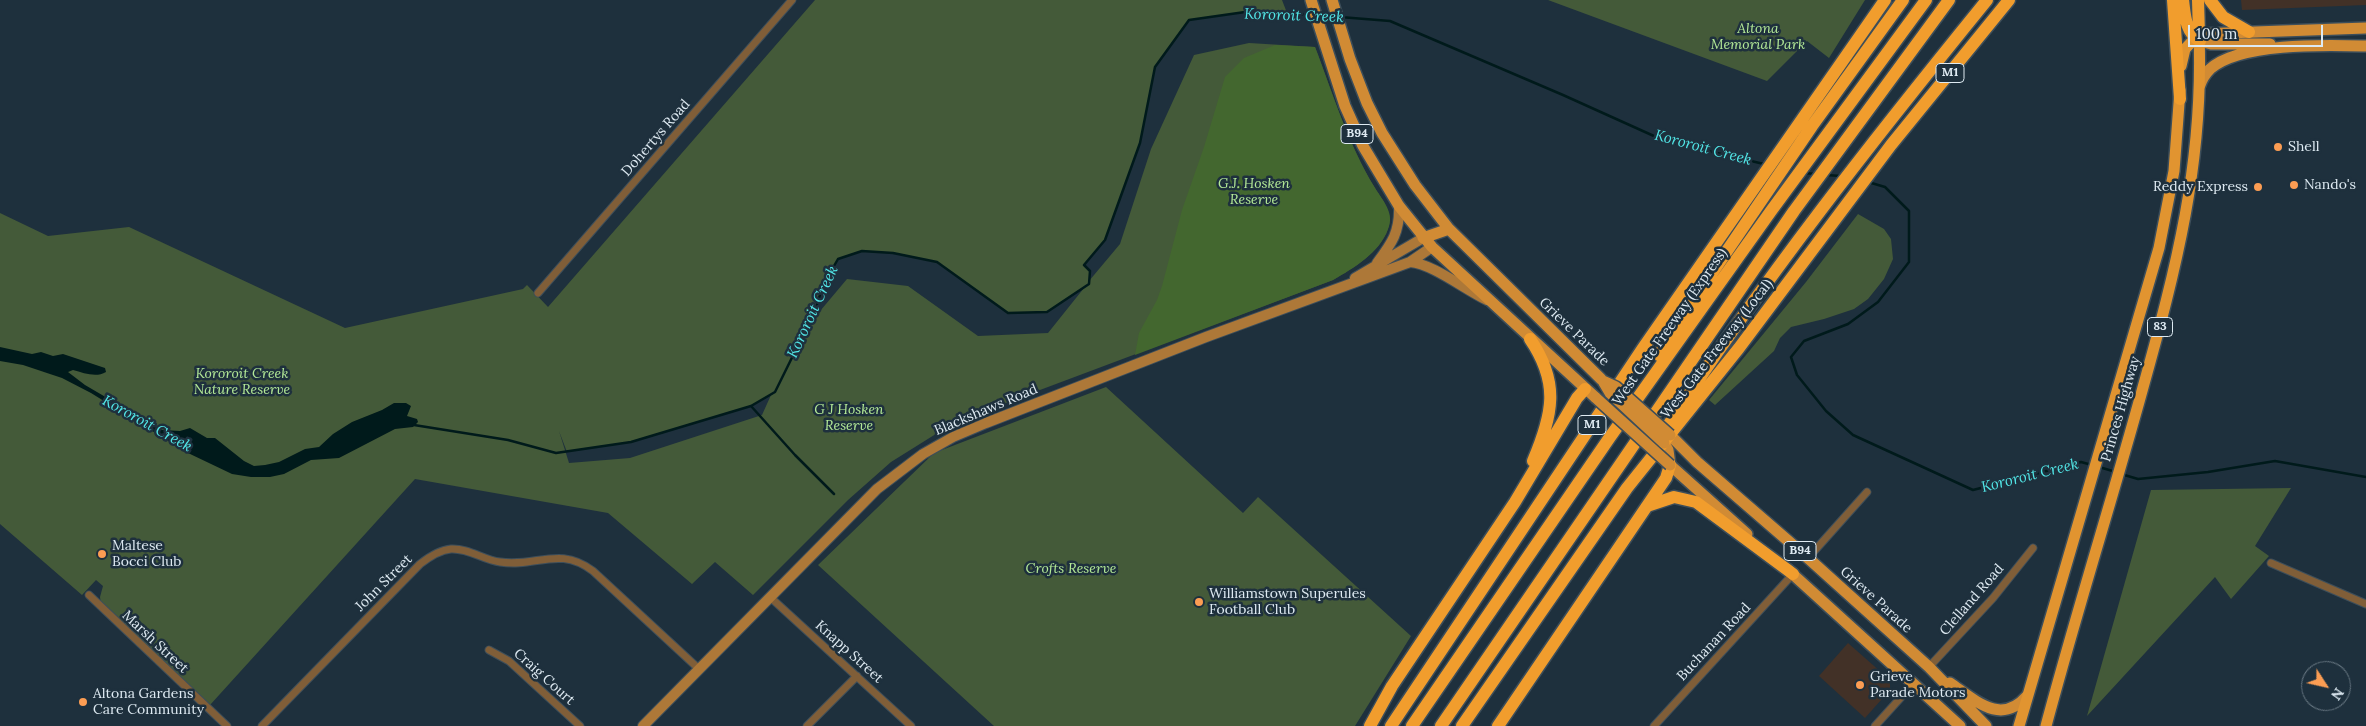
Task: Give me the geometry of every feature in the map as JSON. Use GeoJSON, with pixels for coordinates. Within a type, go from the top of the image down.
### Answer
{"type":"FeatureCollection","features":[{"type":"Feature","properties":{"kind":"highway","name":"M1"},"geometry":{"type":"LineString","coordinates":[[1391,726],[1643,348],[1747,198],[1806,124],[1848,55],[1885,0]]}},
{"type":"Feature","properties":{"kind":"highway"},"geometry":{"type":"LineString","coordinates":[[1848,55],[1891,0]]}},
{"type":"Feature","properties":{"kind":"highway"},"geometry":{"type":"LineString","coordinates":[[1610,436],[1682,317],[1762,202],[1806,124],[1903,0]]}},
{"type":"Feature","properties":{"kind":"highway","name":"West Gate Freeway (Express)"},"geometry":{"type":"LineString","coordinates":[[1412,726],[1610,436],[1771,211],[1926,0]]}},
{"type":"Feature","properties":{"kind":"highway"},"geometry":{"type":"LineString","coordinates":[[1627,488],[1689,392],[1817,214],[1877,136],[1987,0]]}},
{"type":"Feature","properties":{"kind":"highway","name":"West Gate Freeway (Local)"},"geometry":{"type":"LineString","coordinates":[[1462,726],[1627,488],[1733,355],[1890,145],[2009,0]]}},
{"type":"Feature","properties":{"kind":"highway"},"geometry":{"type":"LineString","coordinates":[[2173,0],[2180,99]]}},
{"type":"Feature","properties":{"kind":"highway"},"geometry":{"type":"LineString","coordinates":[[2183,0],[2186,22],[2198,38]]}},
{"type":"Feature","properties":{"kind":"highway"},"geometry":{"type":"LineString","coordinates":[[2198,0],[2198,38]]}},
{"type":"Feature","properties":{"kind":"highway"},"geometry":{"type":"LineString","coordinates":[[2210,0],[2223,17],[2249,32]]}},
{"type":"Feature","properties":{"kind":"highway"},"geometry":{"type":"LineString","coordinates":[[1441,726],[1794,211],[1948,2]]}},
{"type":"Feature","properties":{"kind":"highway","name":"Princes Highway"},"geometry":{"type":"LineString","coordinates":[[2019,726],[2106,428],[2150,286],[2164,229],[2174,171],[2183,53],[2198,38]]}},
{"type":"Feature","properties":{"kind":"highway","name":"Princes Highway"},"geometry":{"type":"LineString","coordinates":[[2046,726],[2175,270],[2185,222],[2194,161],[2200,85],[2198,38]]}},
{"type":"Feature","properties":{"kind":"highway"},"geometry":{"type":"LineString","coordinates":[[2174,171],[2184,159],[2194,161]]}},
{"type":"Feature","properties":{"kind":"highway"},"geometry":{"type":"LineString","coordinates":[[1515,502],[1538,449],[1549,410],[1551,393],[1550,379],[1544,361],[1530,338]]}},
{"type":"Feature","properties":{"kind":"highway"},"geometry":{"type":"LineString","coordinates":[[1370,726],[1392,686],[1515,502],[1577,398],[1585,389]]}},
{"type":"Feature","properties":{"kind":"highway"},"geometry":{"type":"LineString","coordinates":[[1498,726],[1668,475],[1670,465]]}},
{"type":"Feature","properties":{"kind":"highway"},"geometry":{"type":"LineString","coordinates":[[1646,506],[1669,497],[1680,497],[1696,502],[1793,574]]}},
{"type":"Feature","properties":{"kind":"main road","name":"B94"},"geometry":{"type":"LineString","coordinates":[[1311,0],[1327,56],[1345,106],[1363,146],[1398,206],[1423,238],[1585,389],[1960,726]]}},
{"type":"Feature","properties":{"kind":"main road","name":"Grieve Parade"},"geometry":{"type":"LineString","coordinates":[[1332,0],[1350,59],[1367,103],[1382,133],[1415,185],[1448,229],[1603,381],[1616,386],[1667,439],[1697,462],[1808,558],[1929,667],[1986,726]]}},
{"type":"Feature","properties":{"kind":"main road"},"geometry":{"type":"LineString","coordinates":[[2198,38],[2249,32],[2366,28]]}},
{"type":"Feature","properties":{"kind":"main road"},"geometry":{"type":"LineString","coordinates":[[2198,38],[2208,44],[2260,44],[2287,47],[2360,46]]}},
{"type":"Feature","properties":{"kind":"main road"},"geometry":{"type":"LineString","coordinates":[[2200,85],[2211,68],[2225,61],[2253,52],[2287,47]]}},
{"type":"Feature","properties":{"kind":"main road"},"geometry":{"type":"LineString","coordinates":[[1374,266],[1397,233],[1400,220],[1398,206]]}},
{"type":"Feature","properties":{"kind":"main road"},"geometry":{"type":"LineString","coordinates":[[1423,238],[1448,229]]}},
{"type":"Feature","properties":{"kind":"main road"},"geometry":{"type":"LineString","coordinates":[[1432,247],[1448,229]]}},
{"type":"Feature","properties":{"kind":"main road","name":"Blackshaws Road"},"geometry":{"type":"LineString","coordinates":[[1342,287],[1423,238]]}},
{"type":"Feature","properties":{"kind":"main road","name":"Blackshaws Road"},"geometry":{"type":"LineString","coordinates":[[642,726],[877,489],[923,454],[953,437],[1100,378],[1410,262],[1432,247]]}},
{"type":"Feature","properties":{"kind":"main road"},"geometry":{"type":"LineString","coordinates":[[1410,262],[1419,263],[1434,270],[1488,300]]}},
{"type":"Feature","properties":{"kind":"main road"},"geometry":{"type":"LineString","coordinates":[[1585,389],[1594,382],[1603,381]]}},
{"type":"Feature","properties":{"kind":"main road"},"geometry":{"type":"LineString","coordinates":[[1667,439],[1670,465]]}},
{"type":"Feature","properties":{"kind":"main road"},"geometry":{"type":"LineString","coordinates":[[1793,574],[1808,558]]}},
{"type":"Feature","properties":{"kind":"main road"},"geometry":{"type":"LineString","coordinates":[[1914,683],[1929,667],[1980,704],[1994,711],[2013,710],[2027,696]]}},
{"type":"Feature","properties":{"kind":"street","name":"Dohertys Road"},"geometry":{"type":"LineString","coordinates":[[538,293],[792,0]]}},
{"type":"Feature","properties":{"kind":"street"},"geometry":{"type":"LineString","coordinates":[[1808,558],[1867,492]]}},
{"type":"Feature","properties":{"kind":"street","name":"Clelland Road"},"geometry":{"type":"LineString","coordinates":[[1929,667],[1993,598],[2033,548]]}},
{"type":"Feature","properties":{"kind":"street","name":"John Street"},"geometry":{"type":"LineString","coordinates":[[262,726],[420,564],[431,556],[451,549],[471,552],[498,562],[513,563],[556,557],[575,559],[593,570],[699,669]]}},
{"type":"Feature","properties":{"kind":"street"},"geometry":{"type":"LineString","coordinates":[[2271,563],[2366,604]]}},
{"type":"Feature","properties":{"kind":"street","name":"Buchanan Road"},"geometry":{"type":"LineString","coordinates":[[1654,726],[1793,574]]}},
{"type":"Feature","properties":{"kind":"street","name":"Marsh Street"},"geometry":{"type":"LineString","coordinates":[[89,595],[228,726]]}},
{"type":"Feature","properties":{"kind":"street","name":"Knapp Street"},"geometry":{"type":"LineString","coordinates":[[770,597],[911,726]]}},
{"type":"Feature","properties":{"kind":"street","name":"Craig Court"},"geometry":{"type":"LineString","coordinates":[[489,650],[509,661],[580,726]]}},
{"type":"Feature","properties":{"kind":"street"},"geometry":{"type":"LineString","coordinates":[[807,726],[857,676]]}},
{"type":"Feature","properties":{"kind":"street"},"geometry":{"type":"LineString","coordinates":[[1874,726],[1914,683]]}},
{"type":"Feature","properties":{"kind":"shaded area"},"geometry":{"type":"Polygon","coordinates":[[[2241,0],[2366,0],[2366,5],[2242,10],[2241,0]]]}},
{"type":"Feature","properties":{"kind":"shaded area","name":"Grieve Parade Motors"},"geometry":{"type":"Polygon","coordinates":[[[1848,643],[1890,680],[1890,690],[1865,718],[1819,676],[1848,643]]]}},
{"type":"Feature","properties":{"kind":"green space"},"geometry":{"type":"Polygon","coordinates":[[[815,0],[1282,0],[1287,13],[1252,11],[1189,20],[1155,67],[1140,143],[1105,240],[1084,265],[1090,271],[1089,281],[1120,244],[1151,149],[1194,55],[1249,43],[1315,47],[1349,136],[1365,171],[1387,207],[1390,218],[1384,238],[1372,253],[1333,280],[1016,399],[939,432],[891,462],[848,500],[753,595],[715,562],[692,584],[608,513],[415,479],[210,705],[101,604],[100,597],[103,586],[96,580],[82,595],[0,524],[0,213],[48,236],[129,227],[345,328],[523,289],[527,285],[548,307],[815,0]],[[862,251],[838,259],[823,285],[810,323],[847,279],[908,286],[978,336],[1048,333],[1084,288],[1047,312],[1008,313],[937,262],[893,253],[862,251]],[[771,395],[751,406],[631,442],[567,452],[559,431],[569,463],[630,458],[762,415],[771,395]]]}},
{"type":"Feature","properties":{"kind":"green space","name":"Altona Memorial Park"},"geometry":{"type":"Polygon","coordinates":[[[1548,0],[1865,0],[1829,58],[1807,41],[1767,81],[1548,0]]]}},
{"type":"Feature","properties":{"kind":"green space","name":"G.J. Hosken Reserve"},"geometry":{"type":"Polygon","coordinates":[[[1275,45],[1315,47],[1357,154],[1389,212],[1390,223],[1384,238],[1365,259],[1333,280],[1135,355],[1139,333],[1157,300],[1162,286],[1182,210],[1204,147],[1225,77],[1244,58],[1275,45]]]}},
{"type":"Feature","properties":{"kind":"green space"},"geometry":{"type":"Polygon","coordinates":[[[1858,214],[1884,229],[1891,239],[1893,259],[1884,279],[1868,299],[1854,309],[1791,327],[1780,338],[1774,351],[1715,405],[1709,400],[1806,282],[1858,214]]]}},
{"type":"Feature","properties":{"kind":"green space","name":"Crofts Reserve"},"geometry":{"type":"Polygon","coordinates":[[[1106,387],[1243,513],[1258,497],[1411,636],[1355,726],[994,726],[818,565],[934,453],[1106,387]]]}},
{"type":"Feature","properties":{"kind":"green space"},"geometry":{"type":"Polygon","coordinates":[[[2291,488],[2255,546],[2269,556],[2231,599],[2215,577],[2087,716],[2151,490],[2291,488]]]}},
{"type":"Feature","properties":{"kind":"water","name":"Kororoit Creek"},"geometry":{"type":"Polygon","coordinates":[[[0,347],[32,354],[41,352],[53,356],[63,354],[105,368],[106,372],[98,375],[73,370],[68,372],[85,385],[162,430],[180,431],[190,428],[207,438],[215,438],[244,461],[254,466],[279,462],[305,449],[319,447],[333,434],[352,422],[394,403],[406,403],[411,406],[407,416],[417,419],[418,422],[413,427],[395,429],[339,458],[311,460],[284,474],[270,477],[251,477],[232,474],[188,453],[91,393],[62,378],[23,365],[0,361],[0,347]]]}},
{"type":"Feature","properties":{"kind":"waterway","name":"Kororoit Creek"},"geometry":{"type":"LineString","coordinates":[[414,425],[508,440],[556,453],[631,442],[751,406],[775,392],[815,311],[823,285],[838,259],[862,251],[893,253],[937,262],[1008,313],[1047,312],[1089,284],[1090,271],[1084,265],[1105,240],[1140,143],[1155,67],[1189,20],[1252,11],[1313,15]]}},
{"type":"Feature","properties":{"kind":"waterway","name":"Kororoit Creek"},"geometry":{"type":"LineString","coordinates":[[1320,16],[1332,17]]}},
{"type":"Feature","properties":{"kind":"waterway","name":"Kororoit Creek"},"geometry":{"type":"LineString","coordinates":[[1340,17],[1390,21],[1665,141],[1764,164]]}},
{"type":"Feature","properties":{"kind":"waterway","name":"Kororoit Creek"},"geometry":{"type":"LineString","coordinates":[[1804,173],[1816,174]]}},
{"type":"Feature","properties":{"kind":"waterway","name":"Kororoit Creek"},"geometry":{"type":"LineString","coordinates":[[1826,175],[1841,176]]}},
{"type":"Feature","properties":{"kind":"waterway","name":"Kororoit Creek"},"geometry":{"type":"LineString","coordinates":[[1868,182],[1885,187],[1909,211],[1909,262],[1878,302],[1848,324],[1804,341],[1791,357],[1797,375],[1826,411],[1853,435],[1973,490],[2081,462],[2092,465]]}},
{"type":"Feature","properties":{"kind":"waterway"},"geometry":{"type":"LineString","coordinates":[[751,406],[795,455],[834,494]]}},
{"type":"Feature","properties":{"kind":"waterway","name":"Kororoit Creek"},"geometry":{"type":"LineString","coordinates":[[2121,474],[2138,479],[2208,472],[2275,461],[2366,477]]}},
{"type":"Feature","properties":{"kind":"waterway","name":"Kororoit Creek"},"geometry":{"type":"LineString","coordinates":[[2099,467],[2116,472]]}},
{"type":"Feature","properties":{"kind":"place","name":"Shell"},"geometry":{"type":"Point","coordinates":[2278,147]}},
{"type":"Feature","properties":{"kind":"place","name":"Nando's"},"geometry":{"type":"Point","coordinates":[2294,185]}},
{"type":"Feature","properties":{"kind":"place","name":"Reddy Express"},"geometry":{"type":"Point","coordinates":[2258,187]}},
{"type":"Feature","properties":{"kind":"place","name":"Maltese Bocci Club"},"geometry":{"type":"Point","coordinates":[102,554]}},
{"type":"Feature","properties":{"kind":"place","name":"Williamstown Superules Football Club"},"geometry":{"type":"Point","coordinates":[1199,602]}},
{"type":"Feature","properties":{"kind":"place","name":"Grieve Parade Motors"},"geometry":{"type":"Point","coordinates":[1860,685]}},
{"type":"Feature","properties":{"kind":"place","name":"Altona Gardens Care Community"},"geometry":{"type":"Point","coordinates":[83,702]}},
{"type":"Feature","properties":{"kind":"park label","name":"Kororoit Creek Nature Reserve"},"geometry":{"type":"Point","coordinates":[242,382]}},
{"type":"Feature","properties":{"kind":"park label","name":"G J Hosken Reserve"},"geometry":{"type":"Point","coordinates":[849,418]}}]}
